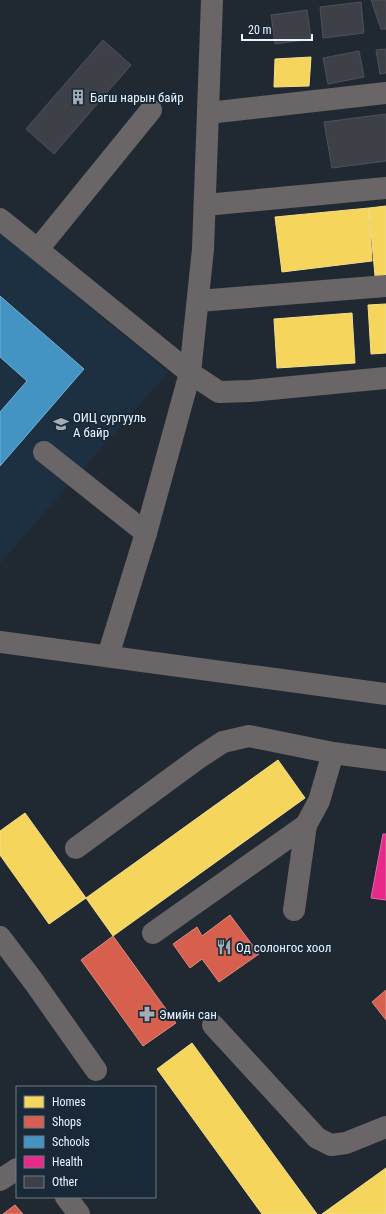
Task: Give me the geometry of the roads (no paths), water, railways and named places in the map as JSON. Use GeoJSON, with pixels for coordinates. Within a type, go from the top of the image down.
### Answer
{"type":"FeatureCollection","features":[{"type":"Feature","properties":{"kind":"street"},"geometry":{"type":"LineString","coordinates":[[108,656],[146,533],[190,373],[203,249],[212,0]]}},
{"type":"Feature","properties":{"kind":"street"},"geometry":{"type":"LineString","coordinates":[[208,113],[386,93]]}},
{"type":"Feature","properties":{"kind":"street"},"geometry":{"type":"LineString","coordinates":[[38,250],[151,110]]}},
{"type":"Feature","properties":{"kind":"street"},"geometry":{"type":"LineString","coordinates":[[205,205],[386,188]]}},
{"type":"Feature","properties":{"kind":"street"},"geometry":{"type":"LineString","coordinates":[[0,218],[190,373],[219,392],[386,378]]}},
{"type":"Feature","properties":{"kind":"street"},"geometry":{"type":"LineString","coordinates":[[198,301],[386,286]]}},
{"type":"Feature","properties":{"kind":"street"},"geometry":{"type":"LineString","coordinates":[[44,452],[146,533]]}},
{"type":"Feature","properties":{"kind":"street"},"geometry":{"type":"LineString","coordinates":[[0,642],[386,694]]}},
{"type":"Feature","properties":{"kind":"street"},"geometry":{"type":"LineString","coordinates":[[76,848],[200,757],[223,742],[249,736],[333,753],[386,760]]}},
{"type":"Feature","properties":{"kind":"street"},"geometry":{"type":"LineString","coordinates":[[294,910],[306,825],[319,801],[333,753]]}},
{"type":"Feature","properties":{"kind":"street"},"geometry":{"type":"LineString","coordinates":[[153,933],[306,825]]}},
{"type":"Feature","properties":{"kind":"street"},"geometry":{"type":"LineString","coordinates":[[0,937],[34,982],[96,1070]]}},
{"type":"Feature","properties":{"kind":"street"},"geometry":{"type":"LineString","coordinates":[[213,1025],[316,1138],[331,1145],[346,1143],[386,1127]]}},
{"type":"Feature","properties":{"kind":"street"},"geometry":{"type":"LineString","coordinates":[[0,1180],[16,1170]]}},
{"type":"Feature","properties":{"kind":"street"},"geometry":{"type":"LineString","coordinates":[[67,1198],[79,1214]]}},
{"type":"Feature","properties":{"kind":"place","name":"Багш нарын байр"},"geometry":{"type":"Point","coordinates":[78,97]}},
{"type":"Feature","properties":{"kind":"place","name":"ОИЦ сургууль А байр"},"geometry":{"type":"Point","coordinates":[61,424]}},
{"type":"Feature","properties":{"kind":"place","name":"Од солонгос хоол"},"geometry":{"type":"Point","coordinates":[224,947]}},
{"type":"Feature","properties":{"kind":"place","name":"Эмийн сан"},"geometry":{"type":"Point","coordinates":[147,1014]}}]}
